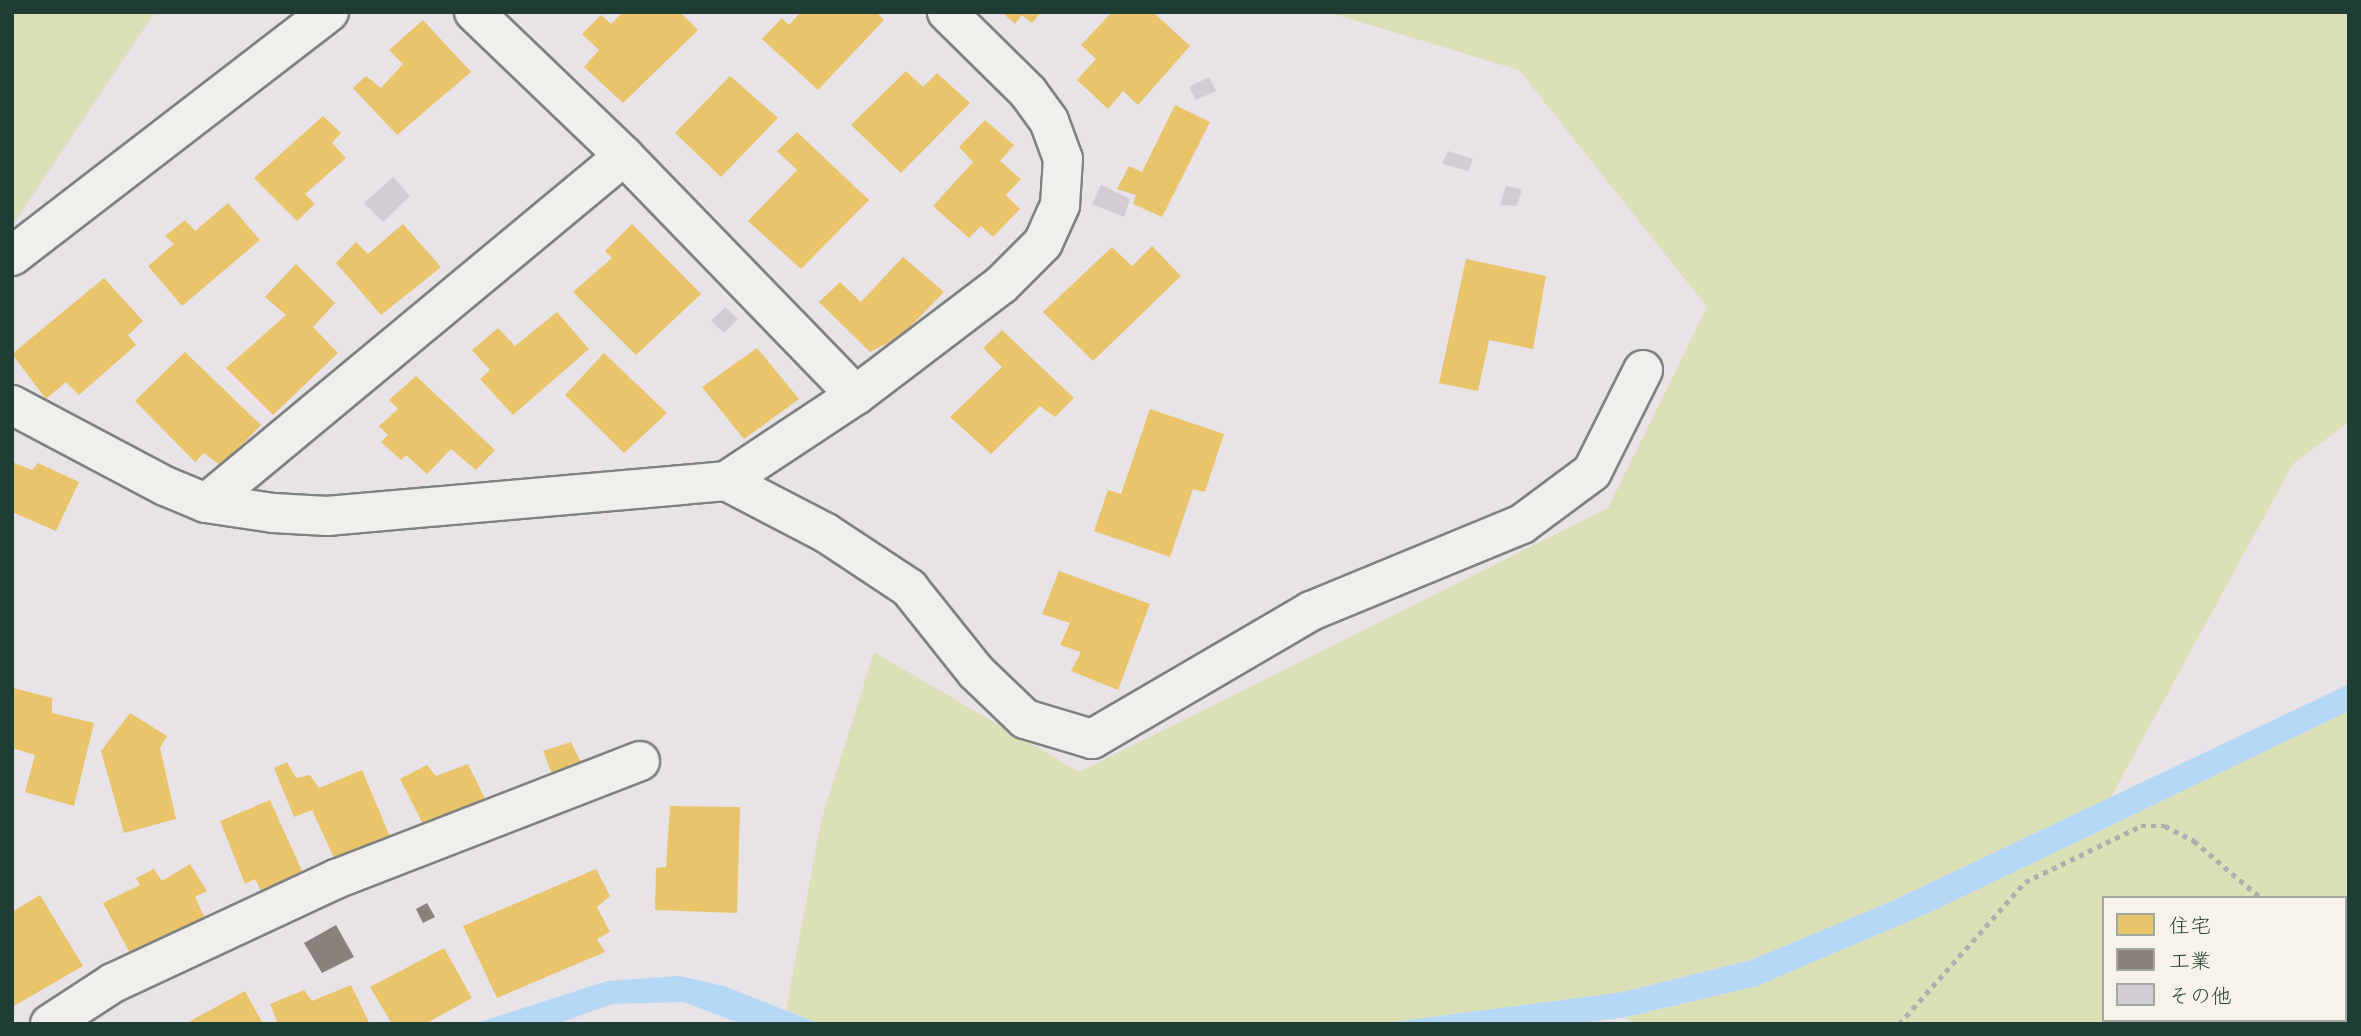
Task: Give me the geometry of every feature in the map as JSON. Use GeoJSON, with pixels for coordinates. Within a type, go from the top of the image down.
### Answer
{"type":"FeatureCollection","features":[{"type":"Feature","properties":{"kind":"street"},"geometry":{"type":"LineString","coordinates":[[12,256],[328,12]]}},
{"type":"Feature","properties":{"kind":"street"},"geometry":{"type":"LineString","coordinates":[[474,12],[624,156],[856,395]]}},
{"type":"Feature","properties":{"kind":"street"},"geometry":{"type":"LineString","coordinates":[[12,405],[165,486],[206,503],[327,516],[726,481],[856,395],[1000,285],[1043,243],[1060,205],[1063,159],[1049,121],[1028,92],[947,12]]}},
{"type":"Feature","properties":{"kind":"street"},"geometry":{"type":"LineString","coordinates":[[206,503],[624,156]]}},
{"type":"Feature","properties":{"kind":"street"},"geometry":{"type":"LineString","coordinates":[[726,481],[826,533],[909,588],[976,672],[1025,719],[1092,739],[1311,611],[1521,524],[1592,472],[1643,370]]}},
{"type":"Feature","properties":{"kind":"street"},"geometry":{"type":"LineString","coordinates":[[50,1024],[113,983],[336,879],[640,761]]}},
{"type":"Feature","properties":{"kind":"path"},"geometry":{"type":"LineString","coordinates":[[1899,1024],[2025,881],[2141,825],[2165,826],[2194,841],[2259,896]]}},
{"type":"Feature","properties":{"kind":"green space"},"geometry":{"type":"Polygon","coordinates":[[[12,12],[155,12],[12,226],[12,12]]]}},
{"type":"Feature","properties":{"kind":"green space"},"geometry":{"type":"Polygon","coordinates":[[[1327,12],[2349,12],[2349,422],[2293,464],[2111,797],[1892,901],[1751,960],[1623,992],[1378,1024],[820,1024],[786,1010],[821,821],[874,652],[1079,772],[1608,508],[1707,307],[1519,70],[1327,12]]]}},
{"type":"Feature","properties":{"kind":"green space"},"geometry":{"type":"Polygon","coordinates":[[[2349,711],[2346,896],[2102,896],[2102,1022],[2318,1022],[2317,1024],[1633,1024],[1626,1017],[1757,986],[1931,912],[2349,711]]]}},
{"type":"Feature","properties":{"kind":"water"},"geometry":{"type":"Polygon","coordinates":[[[2349,684],[2349,711],[1931,912],[1757,986],[1626,1017],[1574,1024],[1378,1024],[1623,992],[1751,960],[1892,901],[2349,684]]]}},
{"type":"Feature","properties":{"kind":"water"},"geometry":{"type":"Polygon","coordinates":[[[679,976],[724,986],[820,1024],[741,1024],[684,1002],[612,1004],[556,1024],[474,1024],[607,981],[679,976]]]}},
{"type":"Feature","properties":{"kind":"building: 住宅"},"geometry":{"type":"Polygon","coordinates":[[[623,12],[680,12],[698,30],[623,103],[584,67],[599,50],[582,34],[601,15],[611,24],[623,12]]]}},
{"type":"Feature","properties":{"kind":"building: 住宅"},"geometry":{"type":"Polygon","coordinates":[[[801,12],[876,12],[884,20],[818,90],[762,39],[782,18],[789,25],[801,12]]]}},
{"type":"Feature","properties":{"kind":"building: 住宅"},"geometry":{"type":"Polygon","coordinates":[[[1002,12],[1041,12],[1032,23],[1022,15],[1015,24],[1002,12]]]}},
{"type":"Feature","properties":{"kind":"building: 住宅"},"geometry":{"type":"Polygon","coordinates":[[[1112,12],[1153,12],[1190,46],[1138,105],[1123,91],[1108,109],[1077,80],[1096,59],[1081,45],[1112,12]]]}},
{"type":"Feature","properties":{"kind":"building: 住宅"},"geometry":{"type":"Polygon","coordinates":[[[423,20],[471,72],[397,135],[353,88],[366,76],[381,88],[403,64],[389,50],[423,20]]]}},
{"type":"Feature","properties":{"kind":"building: 住宅"},"geometry":{"type":"Polygon","coordinates":[[[906,71],[923,87],[937,73],[970,103],[901,173],[851,125],[906,71]]]}},
{"type":"Feature","properties":{"kind":"building: 住宅"},"geometry":{"type":"Polygon","coordinates":[[[730,76],[778,118],[721,177],[675,133],[730,76]]]}},
{"type":"Feature","properties":{"kind":"building: 住宅"},"geometry":{"type":"Polygon","coordinates":[[[1175,105],[1210,122],[1162,217],[1133,204],[1136,195],[1117,189],[1129,166],[1142,172],[1175,105]]]}},
{"type":"Feature","properties":{"kind":"building: 住宅"},"geometry":{"type":"Polygon","coordinates":[[[323,116],[341,133],[332,143],[346,158],[305,194],[315,204],[297,221],[254,178],[323,116]]]}},
{"type":"Feature","properties":{"kind":"building: 住宅"},"geometry":{"type":"Polygon","coordinates":[[[985,120],[1014,145],[1000,161],[1021,179],[1006,195],[1020,209],[993,237],[981,226],[969,238],[933,206],[973,162],[959,147],[985,120]]]}},
{"type":"Feature","properties":{"kind":"building: 住宅"},"geometry":{"type":"Polygon","coordinates":[[[797,132],[869,200],[801,269],[748,221],[797,170],[777,151],[797,132]]]}},
{"type":"Feature","properties":{"kind":"building: 住宅"},"geometry":{"type":"Polygon","coordinates":[[[228,203],[260,240],[182,306],[148,266],[174,244],[165,236],[185,220],[195,231],[228,203]]]}},
{"type":"Feature","properties":{"kind":"building: 住宅"},"geometry":{"type":"Polygon","coordinates":[[[403,224],[441,267],[381,315],[336,263],[356,242],[368,254],[403,224]]]}},
{"type":"Feature","properties":{"kind":"building: 住宅"},"geometry":{"type":"Polygon","coordinates":[[[632,224],[701,294],[636,355],[573,292],[612,258],[605,251],[632,224]]]}},
{"type":"Feature","properties":{"kind":"building: 住宅"},"geometry":{"type":"Polygon","coordinates":[[[1152,246],[1181,276],[1093,361],[1043,312],[1112,247],[1132,266],[1152,246]]]}},
{"type":"Feature","properties":{"kind":"building: 住宅"},"geometry":{"type":"Polygon","coordinates":[[[903,257],[944,292],[901,336],[870,352],[819,302],[840,282],[861,302],[903,257]]]}},
{"type":"Feature","properties":{"kind":"building: 住宅"},"geometry":{"type":"Polygon","coordinates":[[[1466,259],[1546,276],[1533,349],[1489,340],[1478,391],[1439,383],[1466,259]]]}},
{"type":"Feature","properties":{"kind":"building: 住宅"},"geometry":{"type":"Polygon","coordinates":[[[296,264],[335,303],[313,327],[338,353],[273,415],[226,368],[286,315],[265,297],[296,264]]]}},
{"type":"Feature","properties":{"kind":"building: 住宅"},"geometry":{"type":"Polygon","coordinates":[[[104,278],[143,321],[128,335],[136,345],[79,395],[66,382],[46,399],[12,354],[104,278]]]}},
{"type":"Feature","properties":{"kind":"building: 住宅"},"geometry":{"type":"Polygon","coordinates":[[[557,312],[589,349],[513,415],[480,379],[490,370],[472,350],[498,328],[515,346],[557,312]]]}},
{"type":"Feature","properties":{"kind":"building: 住宅"},"geometry":{"type":"Polygon","coordinates":[[[1002,330],[1074,398],[1055,417],[1040,406],[991,454],[950,417],[1002,367],[983,348],[1002,330]]]}},
{"type":"Feature","properties":{"kind":"building: 住宅"},"geometry":{"type":"Polygon","coordinates":[[[757,348],[799,399],[744,439],[702,387],[757,348]]]}},
{"type":"Feature","properties":{"kind":"building: 住宅"},"geometry":{"type":"Polygon","coordinates":[[[185,352],[261,425],[221,466],[204,453],[195,462],[135,401],[185,352]]]}},
{"type":"Feature","properties":{"kind":"building: 住宅"},"geometry":{"type":"Polygon","coordinates":[[[604,353],[667,413],[624,453],[565,395],[604,353]]]}},
{"type":"Feature","properties":{"kind":"building: 住宅"},"geometry":{"type":"Polygon","coordinates":[[[416,376],[495,450],[476,470],[451,449],[427,474],[406,455],[401,460],[381,442],[388,435],[379,426],[398,409],[389,400],[416,376]]]}},
{"type":"Feature","properties":{"kind":"building: 住宅"},"geometry":{"type":"Polygon","coordinates":[[[1150,409],[1224,434],[1205,492],[1193,489],[1170,557],[1094,531],[1108,490],[1121,494],[1150,409]]]}},
{"type":"Feature","properties":{"kind":"building: 住宅"},"geometry":{"type":"Polygon","coordinates":[[[12,462],[32,470],[38,463],[79,482],[56,531],[12,512],[12,462]]]}},
{"type":"Feature","properties":{"kind":"building: 住宅"},"geometry":{"type":"Polygon","coordinates":[[[1059,571],[1150,604],[1118,690],[1071,671],[1081,652],[1060,645],[1070,623],[1042,614],[1059,571]]]}},
{"type":"Feature","properties":{"kind":"building: 住宅"},"geometry":{"type":"Polygon","coordinates":[[[14,688],[52,698],[52,713],[94,723],[74,806],[25,792],[35,755],[12,748],[14,688]]]}},
{"type":"Feature","properties":{"kind":"building: 住宅"},"geometry":{"type":"Polygon","coordinates":[[[130,713],[167,736],[160,748],[176,819],[124,833],[101,751],[130,713]]]}},
{"type":"Feature","properties":{"kind":"building: 住宅"},"geometry":{"type":"Polygon","coordinates":[[[571,742],[586,773],[556,784],[543,751],[571,742]]]}},
{"type":"Feature","properties":{"kind":"building: 住宅"},"geometry":{"type":"Polygon","coordinates":[[[287,762],[296,778],[310,775],[319,788],[362,770],[394,846],[339,869],[312,810],[294,817],[274,768],[287,762]]]}},
{"type":"Feature","properties":{"kind":"building: 住宅"},"geometry":{"type":"Polygon","coordinates":[[[468,764],[488,805],[426,830],[400,779],[427,765],[436,776],[468,764]]]}},
{"type":"Feature","properties":{"kind":"building: 住宅"},"geometry":{"type":"Polygon","coordinates":[[[270,800],[307,882],[265,899],[255,879],[245,884],[220,821],[270,800]]]}},
{"type":"Feature","properties":{"kind":"building: 住宅"},"geometry":{"type":"Polygon","coordinates":[[[670,806],[740,807],[737,913],[655,910],[656,868],[666,867],[670,806]]]}},
{"type":"Feature","properties":{"kind":"building: 住宅"},"geometry":{"type":"Polygon","coordinates":[[[190,864],[207,891],[195,897],[205,918],[130,953],[103,903],[140,885],[136,878],[154,869],[162,881],[190,864]]]}},
{"type":"Feature","properties":{"kind":"building: 住宅"},"geometry":{"type":"Polygon","coordinates":[[[596,869],[610,896],[597,907],[610,932],[597,939],[605,952],[497,998],[463,926],[596,869]]]}},
{"type":"Feature","properties":{"kind":"building: 住宅"},"geometry":{"type":"Polygon","coordinates":[[[40,895],[83,966],[12,1007],[12,912],[40,895]]]}},
{"type":"Feature","properties":{"kind":"building: 住宅"},"geometry":{"type":"Polygon","coordinates":[[[444,948],[472,998],[425,1024],[392,1024],[370,987],[444,948]]]}},
{"type":"Feature","properties":{"kind":"building: 住宅"},"geometry":{"type":"Polygon","coordinates":[[[351,985],[370,1024],[278,1024],[270,1004],[304,990],[312,1001],[351,985]]]}},
{"type":"Feature","properties":{"kind":"building: 住宅"},"geometry":{"type":"Polygon","coordinates":[[[245,991],[263,1024],[185,1024],[245,991]]]}},
{"type":"Feature","properties":{"kind":"building: 工業"},"geometry":{"type":"Polygon","coordinates":[[[427,903],[435,917],[423,923],[416,909],[427,903]]]}},
{"type":"Feature","properties":{"kind":"building: 工業"},"geometry":{"type":"Polygon","coordinates":[[[336,925],[354,957],[322,973],[304,943],[336,925]]]}},
{"type":"Feature","properties":{"kind":"building: その他"},"geometry":{"type":"Polygon","coordinates":[[[1209,77],[1216,91],[1196,100],[1189,87],[1209,77]]]}},
{"type":"Feature","properties":{"kind":"building: その他"},"geometry":{"type":"Polygon","coordinates":[[[1448,151],[1473,159],[1468,171],[1442,164],[1448,151]]]}},
{"type":"Feature","properties":{"kind":"building: その他"},"geometry":{"type":"Polygon","coordinates":[[[393,177],[410,196],[383,222],[364,203],[393,177]]]}},
{"type":"Feature","properties":{"kind":"building: その他"},"geometry":{"type":"Polygon","coordinates":[[[1101,185],[1130,199],[1124,217],[1092,204],[1101,185]]]}},
{"type":"Feature","properties":{"kind":"building: その他"},"geometry":{"type":"Polygon","coordinates":[[[1506,186],[1522,189],[1517,206],[1500,205],[1506,186]]]}},
{"type":"Feature","properties":{"kind":"building: その他"},"geometry":{"type":"Polygon","coordinates":[[[725,307],[738,319],[724,333],[711,321],[725,307]]]}}]}
